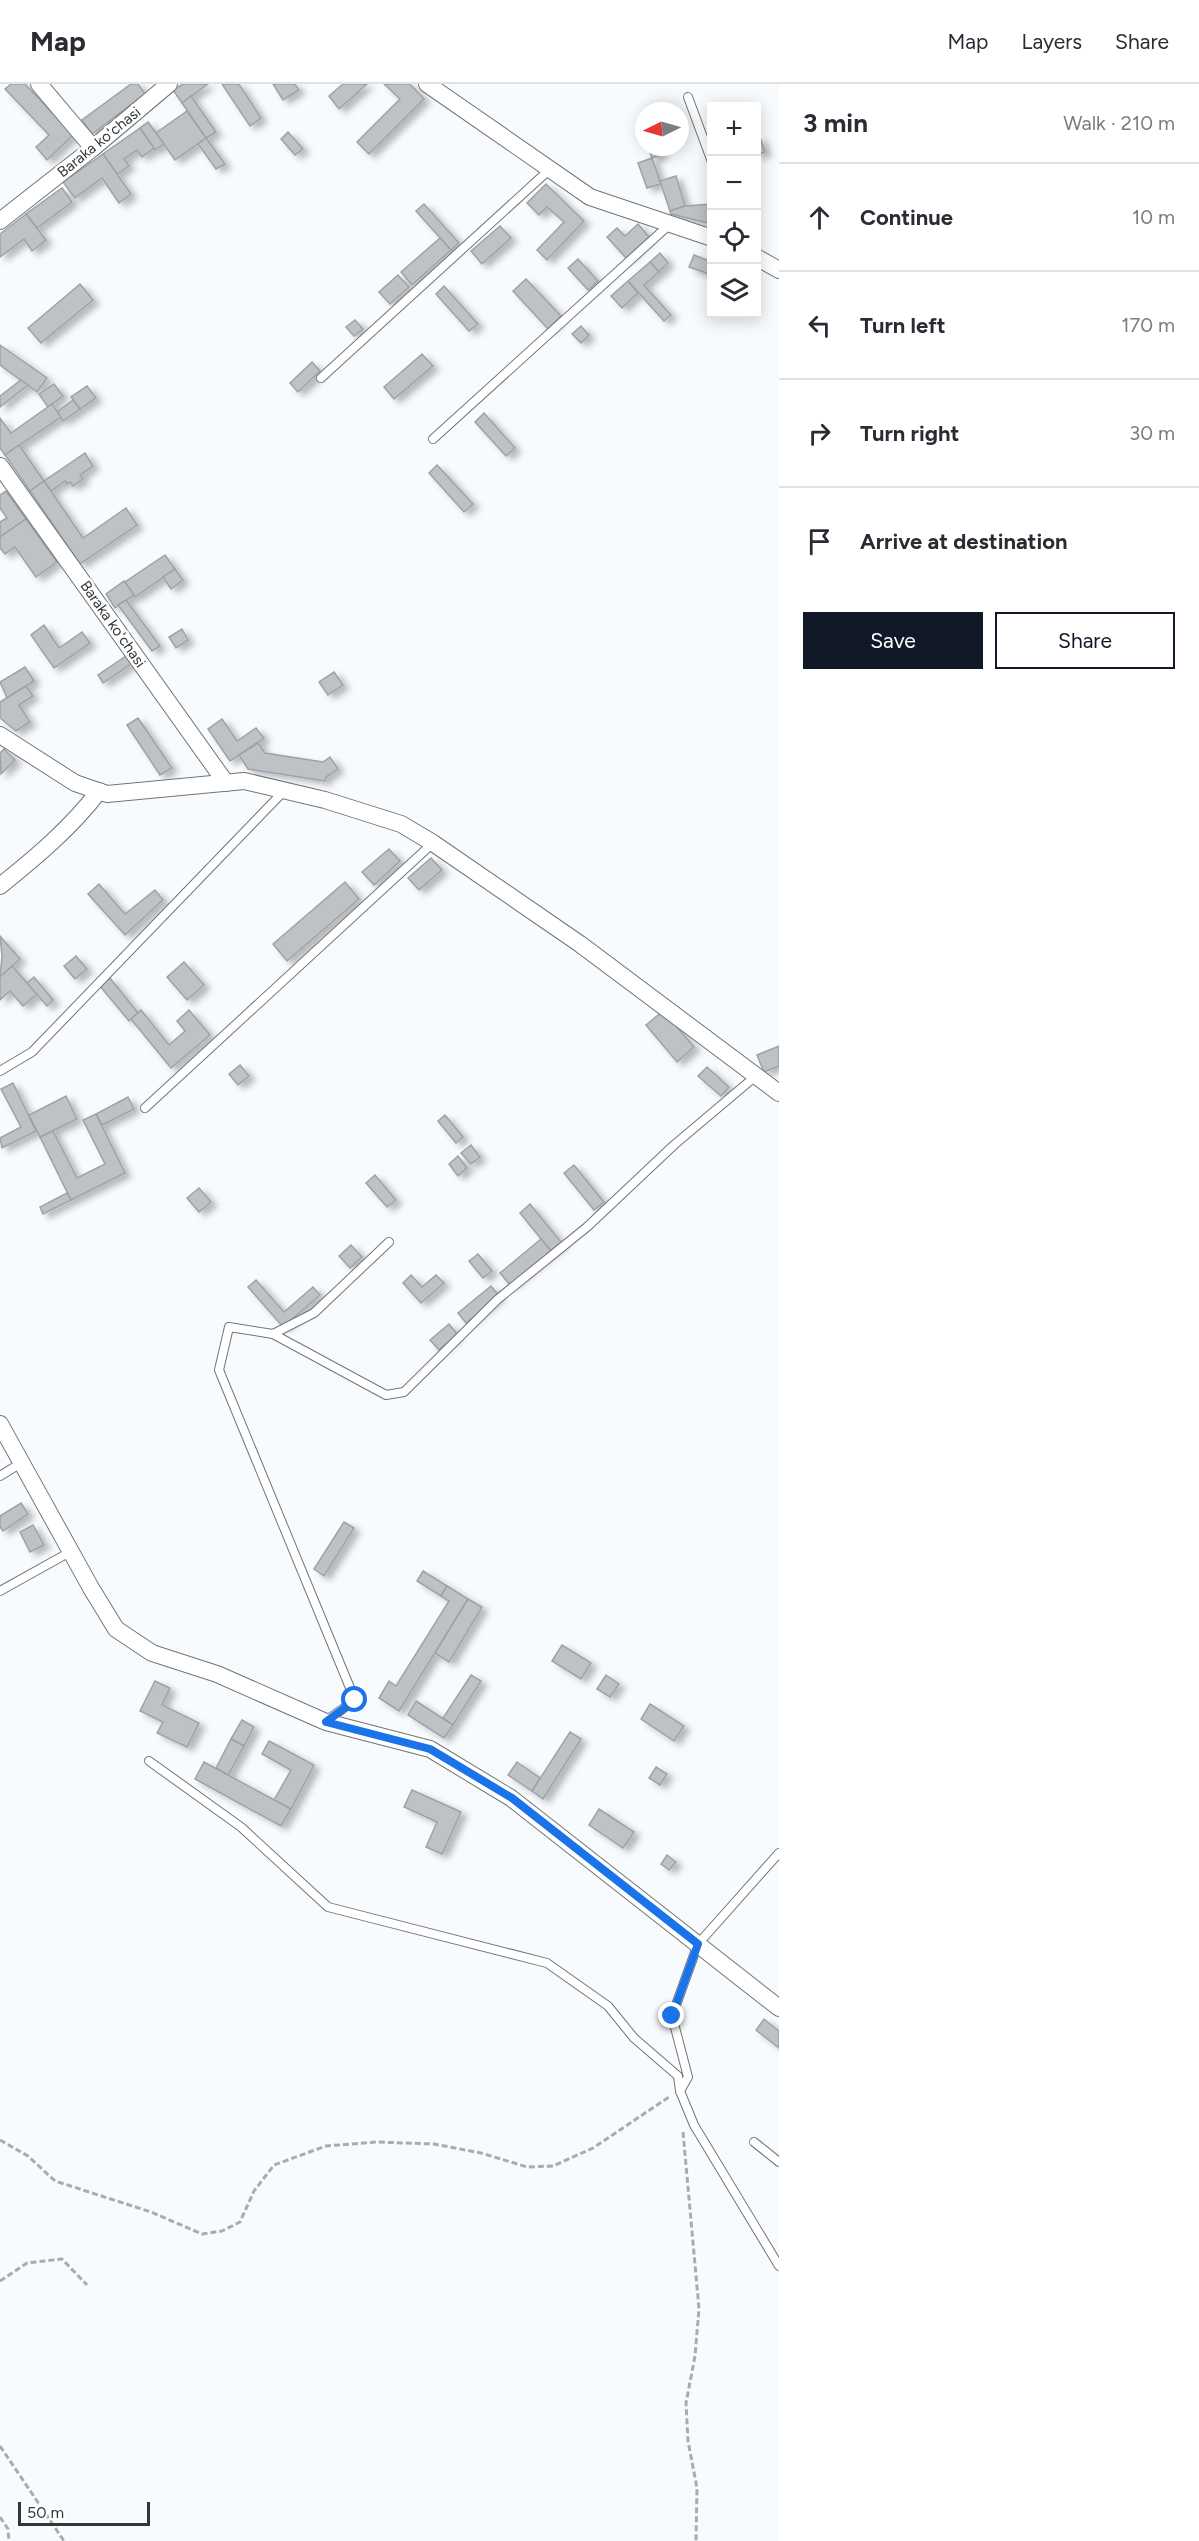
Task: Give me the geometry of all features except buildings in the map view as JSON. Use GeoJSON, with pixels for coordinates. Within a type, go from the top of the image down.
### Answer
{"type":"FeatureCollection","features":[{"type":"Feature","properties":{"kind":"street"},"geometry":{"type":"LineString","coordinates":[[39,84],[93,148]]}},
{"type":"Feature","properties":{"kind":"street","name":"Baraka koʻchasi"},"geometry":{"type":"LineString","coordinates":[[0,221],[93,148],[168,84]]}},
{"type":"Feature","properties":{"kind":"street"},"geometry":{"type":"LineString","coordinates":[[427,84],[590,197],[707,237]]}},
{"type":"Feature","properties":{"kind":"street"},"geometry":{"type":"LineString","coordinates":[[761,260],[779,270]]}},
{"type":"Feature","properties":{"kind":"street","name":"Baraka koʻchasi"},"geometry":{"type":"LineString","coordinates":[[0,465],[226,783]]}},
{"type":"Feature","properties":{"kind":"street"},"geometry":{"type":"LineString","coordinates":[[0,735],[75,783],[107,794],[139,793],[244,781],[325,800],[401,824],[433,843],[580,944],[758,1075],[779,1093]]}},
{"type":"Feature","properties":{"kind":"street"},"geometry":{"type":"LineString","coordinates":[[0,886],[31,861],[89,805],[99,791]]}},
{"type":"Feature","properties":{"kind":"street"},"geometry":{"type":"LineString","coordinates":[[0,1424],[70,1552],[116,1629],[152,1653],[217,1674],[326,1722],[430,1749],[512,1798],[779,2008]]}},
{"type":"Feature","properties":{"kind":"lane"},"geometry":{"type":"LineString","coordinates":[[688,97],[709,156]]}},
{"type":"Feature","properties":{"kind":"lane"},"geometry":{"type":"LineString","coordinates":[[321,378],[549,170]]}},
{"type":"Feature","properties":{"kind":"lane"},"geometry":{"type":"LineString","coordinates":[[433,439],[669,225]]}},
{"type":"Feature","properties":{"kind":"lane"},"geometry":{"type":"LineString","coordinates":[[0,1071],[32,1052],[285,791]]}},
{"type":"Feature","properties":{"kind":"lane"},"geometry":{"type":"LineString","coordinates":[[145,1108],[433,843]]}},
{"type":"Feature","properties":{"kind":"lane"},"geometry":{"type":"LineString","coordinates":[[326,1722],[355,1700],[219,1370],[229,1327],[273,1334],[386,1395],[404,1392],[498,1299],[587,1227],[674,1145],[758,1075]]}},
{"type":"Feature","properties":{"kind":"lane"},"geometry":{"type":"LineString","coordinates":[[273,1334],[314,1313],[389,1242]]}},
{"type":"Feature","properties":{"kind":"lane"},"geometry":{"type":"LineString","coordinates":[[0,1476],[21,1463]]}},
{"type":"Feature","properties":{"kind":"lane"},"geometry":{"type":"LineString","coordinates":[[0,1591],[70,1552]]}},
{"type":"Feature","properties":{"kind":"lane"},"geometry":{"type":"LineString","coordinates":[[149,1761],[241,1827],[328,1908],[547,1963],[608,2006],[634,2038],[678,2076],[680,2091],[694,2125],[779,2266]]}},
{"type":"Feature","properties":{"kind":"lane"},"geometry":{"type":"LineString","coordinates":[[680,2091],[688,2077],[672,2016],[698,1944],[779,1853]]}},
{"type":"Feature","properties":{"kind":"lane"},"geometry":{"type":"LineString","coordinates":[[754,2142],[779,2162]]}},
{"type":"Feature","properties":{"kind":"path"},"geometry":{"type":"LineString","coordinates":[[0,2140],[28,2156],[55,2181],[151,2211],[202,2234],[222,2231],[240,2222],[254,2190],[274,2164],[326,2146],[376,2142],[434,2144],[481,2153],[527,2168],[553,2166],[593,2148],[652,2107],[680,2091]]}},
{"type":"Feature","properties":{"kind":"path"},"geometry":{"type":"LineString","coordinates":[[683,2128],[699,2309],[695,2356],[686,2403],[688,2441],[697,2488],[696,2541]]}},
{"type":"Feature","properties":{"kind":"path"},"geometry":{"type":"LineString","coordinates":[[0,2281],[27,2263],[62,2259],[87,2285]]}},
{"type":"Feature","properties":{"kind":"path"},"geometry":{"type":"LineString","coordinates":[[0,2446],[64,2541]]}},
{"type":"Feature","properties":{"kind":"path"},"geometry":{"type":"LineString","coordinates":[[0,2517],[8,2529],[9,2541]]}},
{"type":"Feature","properties":{"kind":"route"},"geometry":{"type":"LineString","coordinates":[[355,1700],[326,1722],[430,1749],[512,1798],[698,1944],[672,2016]]}}]}
